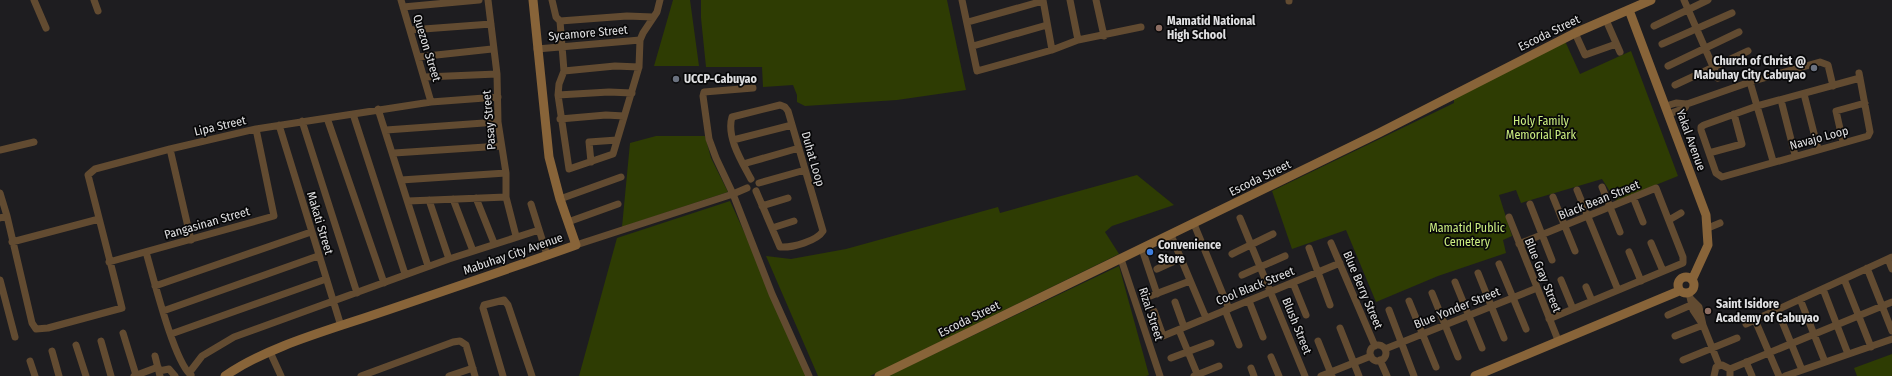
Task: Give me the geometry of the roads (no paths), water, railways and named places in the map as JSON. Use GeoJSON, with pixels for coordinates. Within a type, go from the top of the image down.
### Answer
{"type":"FeatureCollection","features":[{"type":"Feature","properties":{"kind":"street"},"geometry":{"type":"LineString","coordinates":[[34,0],[46,28]]}},
{"type":"Feature","properties":{"kind":"street"},"geometry":{"type":"LineString","coordinates":[[94,0],[98,11]]}},
{"type":"Feature","properties":{"kind":"street"},"geometry":{"type":"LineString","coordinates":[[402,3],[479,0]]}},
{"type":"Feature","properties":{"kind":"street","name":"Pasay Street"},"geometry":{"type":"LineString","coordinates":[[488,0],[492,49],[497,74],[498,122],[506,172],[506,197],[516,236]]}},
{"type":"Feature","properties":{"kind":"street","name":"Mabuhay City Avenue"},"geometry":{"type":"LineString","coordinates":[[225,376],[241,365],[270,352],[576,245],[560,199],[549,157],[533,0]]}},
{"type":"Feature","properties":{"kind":"street"},"geometry":{"type":"LineString","coordinates":[[552,0],[556,17],[560,22],[564,71],[559,84],[558,95],[560,119],[569,169],[614,154],[639,67],[640,40],[657,12],[660,0]]}},
{"type":"Feature","properties":{"kind":"street"},"geometry":{"type":"LineString","coordinates":[[971,0],[962,1],[968,22],[977,71],[1052,50],[1078,40],[1104,36],[1141,27]]}},
{"type":"Feature","properties":{"kind":"street"},"geometry":{"type":"LineString","coordinates":[[1070,0],[1078,40]]}},
{"type":"Feature","properties":{"kind":"street"},"geometry":{"type":"LineString","coordinates":[[1096,0],[1104,36]]}},
{"type":"Feature","properties":{"kind":"street","name":"Escoda Street"},"geometry":{"type":"LineString","coordinates":[[879,376],[1379,133],[1575,33],[1651,0]]}},
{"type":"Feature","properties":{"kind":"street"},"geometry":{"type":"LineString","coordinates":[[1684,0],[1718,78]]}},
{"type":"Feature","properties":{"kind":"street"},"geometry":{"type":"LineString","coordinates":[[1654,26],[1708,0]]}},
{"type":"Feature","properties":{"kind":"street"},"geometry":{"type":"LineString","coordinates":[[968,22],[1043,1],[1052,50]]}},
{"type":"Feature","properties":{"kind":"street","name":"Quezon Street"},"geometry":{"type":"LineString","coordinates":[[402,3],[431,102]]}},
{"type":"Feature","properties":{"kind":"street","name":"Yakal Avenue"},"geometry":{"type":"LineString","coordinates":[[1629,10],[1706,215],[1708,245],[1692,280],[1694,286],[1690,299]]}},
{"type":"Feature","properties":{"kind":"street"},"geometry":{"type":"LineString","coordinates":[[1662,44],[1732,13]]}},
{"type":"Feature","properties":{"kind":"street"},"geometry":{"type":"LineString","coordinates":[[560,22],[627,16],[653,17]]}},
{"type":"Feature","properties":{"kind":"street"},"geometry":{"type":"LineString","coordinates":[[1606,20],[1620,52]]}},
{"type":"Feature","properties":{"kind":"street"},"geometry":{"type":"LineString","coordinates":[[410,30],[491,24]]}},
{"type":"Feature","properties":{"kind":"street"},"geometry":{"type":"LineString","coordinates":[[973,46],[1047,25]]}},
{"type":"Feature","properties":{"kind":"street"},"geometry":{"type":"LineString","coordinates":[[1668,66],[1739,32]]}},
{"type":"Feature","properties":{"kind":"street"},"geometry":{"type":"LineString","coordinates":[[1575,33],[1585,55],[1616,44]]}},
{"type":"Feature","properties":{"kind":"street","name":"Sycamore Street"},"geometry":{"type":"LineString","coordinates":[[537,49],[640,40]]}},
{"type":"Feature","properties":{"kind":"street"},"geometry":{"type":"LineString","coordinates":[[418,57],[492,49]]}},
{"type":"Feature","properties":{"kind":"street"},"geometry":{"type":"LineString","coordinates":[[1675,85],[1748,51]]}},
{"type":"Feature","properties":{"kind":"street"},"geometry":{"type":"LineString","coordinates":[[1667,110],[1685,108],[1687,104],[1750,82],[1820,62],[1828,65],[1833,86]]}},
{"type":"Feature","properties":{"kind":"street"},"geometry":{"type":"LineString","coordinates":[[564,71],[615,66],[639,67]]}},
{"type":"Feature","properties":{"kind":"street"},"geometry":{"type":"LineString","coordinates":[[424,77],[497,74]]}},
{"type":"Feature","properties":{"kind":"street","name":"Navajo Loop"},"geometry":{"type":"LineString","coordinates":[[1860,76],[1870,134],[1868,136],[1773,161],[1722,177],[1718,176],[1701,127],[1757,106],[1833,86],[1860,76]]}},
{"type":"Feature","properties":{"kind":"street"},"geometry":{"type":"LineString","coordinates":[[1750,82],[1773,161]]}},
{"type":"Feature","properties":{"kind":"street"},"geometry":{"type":"LineString","coordinates":[[753,88],[704,92],[703,96],[709,139],[733,194],[772,294],[809,376]]}},
{"type":"Feature","properties":{"kind":"street"},"geometry":{"type":"LineString","coordinates":[[558,95],[609,92],[632,93]]}},
{"type":"Feature","properties":{"kind":"street"},"geometry":{"type":"LineString","coordinates":[[1804,94],[1818,149]]}},
{"type":"Feature","properties":{"kind":"street","name":"Lipa Street"},"geometry":{"type":"LineString","coordinates":[[12,242],[32,323],[36,329],[48,328],[122,308],[109,262],[88,175],[102,166],[170,148],[256,129],[378,109],[431,102],[498,97]]}},
{"type":"Feature","properties":{"kind":"street"},"geometry":{"type":"LineString","coordinates":[[1781,100],[1796,155]]}},
{"type":"Feature","properties":{"kind":"street"},"geometry":{"type":"LineString","coordinates":[[1843,142],[1836,111],[1865,103]]}},
{"type":"Feature","properties":{"kind":"street","name":"Duhat Loop"},"geometry":{"type":"LineString","coordinates":[[751,179],[733,140],[730,123],[732,117],[738,114],[780,105],[785,107],[788,111],[823,230],[819,237],[787,247],[780,247],[756,191]]}},
{"type":"Feature","properties":{"kind":"street"},"geometry":{"type":"LineString","coordinates":[[378,109],[394,153],[428,266]]}},
{"type":"Feature","properties":{"kind":"street"},"geometry":{"type":"LineString","coordinates":[[353,114],[405,274]]}},
{"type":"Feature","properties":{"kind":"street"},"geometry":{"type":"LineString","coordinates":[[1709,153],[1742,144],[1734,114]]}},
{"type":"Feature","properties":{"kind":"street"},"geometry":{"type":"LineString","coordinates":[[560,119],[606,115],[624,116]]}},
{"type":"Feature","properties":{"kind":"street"},"geometry":{"type":"LineString","coordinates":[[327,118],[384,283]]}},
{"type":"Feature","properties":{"kind":"street"},"geometry":{"type":"LineString","coordinates":[[302,122],[357,293]]}},
{"type":"Feature","properties":{"kind":"street"},"geometry":{"type":"LineString","coordinates":[[386,130],[498,122]]}},
{"type":"Feature","properties":{"kind":"street","name":"Makati Street"},"geometry":{"type":"LineString","coordinates":[[279,125],[318,256],[341,326]]}},
{"type":"Feature","properties":{"kind":"street"},"geometry":{"type":"LineString","coordinates":[[733,140],[792,125]]}},
{"type":"Feature","properties":{"kind":"street","name":"Pangasinan Street"},"geometry":{"type":"LineString","coordinates":[[109,262],[274,216],[256,129]]}},
{"type":"Feature","properties":{"kind":"street"},"geometry":{"type":"LineString","coordinates":[[591,162],[589,142],[617,140]]}},
{"type":"Feature","properties":{"kind":"street"},"geometry":{"type":"LineString","coordinates":[[0,150],[34,142]]}},
{"type":"Feature","properties":{"kind":"street"},"geometry":{"type":"LineString","coordinates":[[394,153],[501,146]]}},
{"type":"Feature","properties":{"kind":"street"},"geometry":{"type":"LineString","coordinates":[[170,148],[191,240]]}},
{"type":"Feature","properties":{"kind":"street"},"geometry":{"type":"LineString","coordinates":[[743,164],[798,148]]}},
{"type":"Feature","properties":{"kind":"street"},"geometry":{"type":"LineString","coordinates":[[759,183],[805,170]]}},
{"type":"Feature","properties":{"kind":"street"},"geometry":{"type":"LineString","coordinates":[[401,180],[506,172]]}},
{"type":"Feature","properties":{"kind":"street"},"geometry":{"type":"LineString","coordinates":[[560,199],[621,177]]}},
{"type":"Feature","properties":{"kind":"street"},"geometry":{"type":"LineString","coordinates":[[747,188],[747,182],[751,179],[756,179],[759,183]]}},
{"type":"Feature","properties":{"kind":"street"},"geometry":{"type":"LineString","coordinates":[[747,188],[751,191],[756,191],[759,188],[759,183]]}},
{"type":"Feature","properties":{"kind":"street"},"geometry":{"type":"LineString","coordinates":[[1602,187],[1620,232]]}},
{"type":"Feature","properties":{"kind":"street"},"geometry":{"type":"LineString","coordinates":[[576,245],[733,194],[747,188]]}},
{"type":"Feature","properties":{"kind":"street","name":"Black Bean Street"},"geometry":{"type":"LineString","coordinates":[[1519,244],[1656,188],[1683,257],[1683,263],[1549,319]]}},
{"type":"Feature","properties":{"kind":"street"},"geometry":{"type":"LineString","coordinates":[[1577,190],[1618,290]]}},
{"type":"Feature","properties":{"kind":"street"},"geometry":{"type":"LineString","coordinates":[[0,193],[3,217],[12,242],[99,219]]}},
{"type":"Feature","properties":{"kind":"street"},"geometry":{"type":"LineString","coordinates":[[408,201],[506,197]]}},
{"type":"Feature","properties":{"kind":"street"},"geometry":{"type":"LineString","coordinates":[[1553,197],[1575,251]]}},
{"type":"Feature","properties":{"kind":"street"},"geometry":{"type":"LineString","coordinates":[[1633,197],[1643,222]]}},
{"type":"Feature","properties":{"kind":"street"},"geometry":{"type":"LineString","coordinates":[[476,198],[494,243]]}},
{"type":"Feature","properties":{"kind":"street"},"geometry":{"type":"LineString","coordinates":[[762,206],[788,198]]}},
{"type":"Feature","properties":{"kind":"street"},"geometry":{"type":"LineString","coordinates":[[453,199],[473,251]]}},
{"type":"Feature","properties":{"kind":"street"},"geometry":{"type":"LineString","coordinates":[[429,200],[449,259]]}},
{"type":"Feature","properties":{"kind":"street"},"geometry":{"type":"LineString","coordinates":[[531,204],[547,255]]}},
{"type":"Feature","properties":{"kind":"street"},"geometry":{"type":"LineString","coordinates":[[568,222],[618,204]]}},
{"type":"Feature","properties":{"kind":"street"},"geometry":{"type":"LineString","coordinates":[[1530,204],[1552,260]]}},
{"type":"Feature","properties":{"kind":"street"},"geometry":{"type":"LineString","coordinates":[[1668,220],[1681,213]]}},
{"type":"Feature","properties":{"kind":"street","name":"Blue Gray Street"},"geometry":{"type":"LineString","coordinates":[[1509,217],[1558,340]]}},
{"type":"Feature","properties":{"kind":"street","name":"Blush Street"},"geometry":{"type":"LineString","coordinates":[[1240,218],[1305,376]]}},
{"type":"Feature","properties":{"kind":"street"},"geometry":{"type":"LineString","coordinates":[[772,228],[794,221]]}},
{"type":"Feature","properties":{"kind":"street"},"geometry":{"type":"LineString","coordinates":[[1708,228],[1720,223]]}},
{"type":"Feature","properties":{"kind":"street"},"geometry":{"type":"LineString","coordinates":[[1194,224],[1239,345]]}},
{"type":"Feature","properties":{"kind":"street"},"geometry":{"type":"LineString","coordinates":[[146,252],[171,334],[182,364],[191,374],[202,356],[234,337],[333,302],[405,274],[494,243],[539,230]]}},
{"type":"Feature","properties":{"kind":"street"},"geometry":{"type":"LineString","coordinates":[[156,286],[311,232]]}},
{"type":"Feature","properties":{"kind":"street"},"geometry":{"type":"LineString","coordinates":[[1232,254],[1273,234]]}},
{"type":"Feature","properties":{"kind":"street"},"geometry":{"type":"LineString","coordinates":[[1171,235],[1206,318]]}},
{"type":"Feature","properties":{"kind":"street","name":"Blue Berry Street"},"geometry":{"type":"LineString","coordinates":[[1331,243],[1375,346]]}},
{"type":"Feature","properties":{"kind":"street"},"geometry":{"type":"LineString","coordinates":[[1651,243],[1663,271]]}},
{"type":"Feature","properties":{"kind":"street"},"geometry":{"type":"LineString","coordinates":[[1309,248],[1330,305]]}},
{"type":"Feature","properties":{"kind":"street"},"geometry":{"type":"LineString","coordinates":[[1142,249],[1157,294]]}},
{"type":"Feature","properties":{"kind":"street"},"geometry":{"type":"LineString","coordinates":[[1629,252],[1641,281]]}},
{"type":"Feature","properties":{"kind":"street"},"geometry":{"type":"LineString","coordinates":[[164,311],[318,256]]}},
{"type":"Feature","properties":{"kind":"street"},"geometry":{"type":"LineString","coordinates":[[1242,275],[1285,256]]}},
{"type":"Feature","properties":{"kind":"street"},"geometry":{"type":"LineString","coordinates":[[1157,269],[1181,258]]}},
{"type":"Feature","properties":{"kind":"street"},"geometry":{"type":"LineString","coordinates":[[1746,324],[1890,258],[1892,269]]}},
{"type":"Feature","properties":{"kind":"street","name":"Rizal Street"},"geometry":{"type":"LineString","coordinates":[[1121,259],[1160,376]]}},
{"type":"Feature","properties":{"kind":"street","name":"Cool Black Street"},"geometry":{"type":"LineString","coordinates":[[1154,311],[1163,336],[1340,263]]}},
{"type":"Feature","properties":{"kind":"street"},"geometry":{"type":"LineString","coordinates":[[1499,264],[1526,329]]}},
{"type":"Feature","properties":{"kind":"street"},"geometry":{"type":"LineString","coordinates":[[1867,268],[1892,331]]}},
{"type":"Feature","properties":{"kind":"street"},"geometry":{"type":"LineString","coordinates":[[1478,272],[1504,338]]}},
{"type":"Feature","properties":{"kind":"street"},"geometry":{"type":"LineString","coordinates":[[1692,280],[1686,276],[1680,279],[1677,286],[1679,291],[1690,299],[1703,325],[1719,365]]}},
{"type":"Feature","properties":{"kind":"street"},"geometry":{"type":"LineString","coordinates":[[1844,279],[1871,347]]}},
{"type":"Feature","properties":{"kind":"street"},"geometry":{"type":"LineString","coordinates":[[0,280],[15,337]]}},
{"type":"Feature","properties":{"kind":"street"},"geometry":{"type":"LineString","coordinates":[[171,334],[326,280]]}},
{"type":"Feature","properties":{"kind":"street"},"geometry":{"type":"LineString","coordinates":[[1561,280],[1573,309]]}},
{"type":"Feature","properties":{"kind":"street"},"geometry":{"type":"LineString","coordinates":[[1145,298],[1190,281]]}},
{"type":"Feature","properties":{"kind":"street"},"geometry":{"type":"LineString","coordinates":[[1455,282],[1482,348]]}},
{"type":"Feature","properties":{"kind":"street"},"geometry":{"type":"LineString","coordinates":[[1293,283],[1306,315]]}},
{"type":"Feature","properties":{"kind":"street"},"geometry":{"type":"LineString","coordinates":[[1586,287],[1592,301]]}},
{"type":"Feature","properties":{"kind":"street","name":"Blue Yonder Street"},"geometry":{"type":"LineString","coordinates":[[1385,350],[1537,288]]}},
{"type":"Feature","properties":{"kind":"street"},"geometry":{"type":"LineString","coordinates":[[1823,289],[1848,354]]}},
{"type":"Feature","properties":{"kind":"street"},"geometry":{"type":"LineString","coordinates":[[1475,376],[1558,340],[1679,291]]}},
{"type":"Feature","properties":{"kind":"street"},"geometry":{"type":"LineString","coordinates":[[1432,293],[1458,357]]}},
{"type":"Feature","properties":{"kind":"street"},"geometry":{"type":"LineString","coordinates":[[1668,315],[1690,299]]}},
{"type":"Feature","properties":{"kind":"street"},"geometry":{"type":"LineString","coordinates":[[1800,299],[1825,362]]}},
{"type":"Feature","properties":{"kind":"street"},"geometry":{"type":"LineString","coordinates":[[503,376],[484,306],[495,301],[504,300],[508,305],[532,376]]}},
{"type":"Feature","properties":{"kind":"street"},"geometry":{"type":"LineString","coordinates":[[1249,301],[1263,337]]}},
{"type":"Feature","properties":{"kind":"street"},"geometry":{"type":"LineString","coordinates":[[1409,301],[1436,367]]}},
{"type":"Feature","properties":{"kind":"street"},"geometry":{"type":"LineString","coordinates":[[1175,302],[1188,352],[1197,375],[1219,366]]}},
{"type":"Feature","properties":{"kind":"street"},"geometry":{"type":"LineString","coordinates":[[1714,376],[1714,370],[1719,365],[1725,365],[1730,373],[1746,362],[1892,302]]}},
{"type":"Feature","properties":{"kind":"street"},"geometry":{"type":"LineString","coordinates":[[1778,309],[1802,370]]}},
{"type":"Feature","properties":{"kind":"street"},"geometry":{"type":"LineString","coordinates":[[1389,310],[1414,376]]}},
{"type":"Feature","properties":{"kind":"street"},"geometry":{"type":"LineString","coordinates":[[1755,320],[1779,376]]}},
{"type":"Feature","properties":{"kind":"street"},"geometry":{"type":"LineString","coordinates":[[1676,336],[1703,325]]}},
{"type":"Feature","properties":{"kind":"street"},"geometry":{"type":"LineString","coordinates":[[1340,328],[1359,376]]}},
{"type":"Feature","properties":{"kind":"street"},"geometry":{"type":"LineString","coordinates":[[123,333],[135,376],[169,369],[175,376]]}},
{"type":"Feature","properties":{"kind":"street"},"geometry":{"type":"LineString","coordinates":[[1683,360],[1736,338]]}},
{"type":"Feature","properties":{"kind":"street"},"geometry":{"type":"LineString","coordinates":[[1785,376],[1892,340]]}},
{"type":"Feature","properties":{"kind":"street"},"geometry":{"type":"LineString","coordinates":[[101,341],[110,376]]}},
{"type":"Feature","properties":{"kind":"street"},"geometry":{"type":"LineString","coordinates":[[361,376],[453,342],[460,341],[466,345],[475,376]]}},
{"type":"Feature","properties":{"kind":"street"},"geometry":{"type":"LineString","coordinates":[[1318,341],[1331,374]]}},
{"type":"Feature","properties":{"kind":"street"},"geometry":{"type":"LineString","coordinates":[[1171,358],[1211,343]]}},
{"type":"Feature","properties":{"kind":"street"},"geometry":{"type":"LineString","coordinates":[[76,345],[86,376]]}},
{"type":"Feature","properties":{"kind":"street"},"geometry":{"type":"LineString","coordinates":[[1375,346],[1382,346],[1385,350],[1385,356],[1380,360],[1374,360],[1371,356],[1371,350],[1375,346]]}},
{"type":"Feature","properties":{"kind":"street"},"geometry":{"type":"LineString","coordinates":[[52,351],[60,376]]}},
{"type":"Feature","properties":{"kind":"street"},"geometry":{"type":"LineString","coordinates":[[270,352],[281,376]]}},
{"type":"Feature","properties":{"kind":"street"},"geometry":{"type":"LineString","coordinates":[[155,356],[159,371]]}},
{"type":"Feature","properties":{"kind":"street"},"geometry":{"type":"LineString","coordinates":[[1321,376],[1331,374],[1371,356]]}},
{"type":"Feature","properties":{"kind":"street"},"geometry":{"type":"LineString","coordinates":[[1271,357],[1279,376]]}},
{"type":"Feature","properties":{"kind":"street"},"geometry":{"type":"LineString","coordinates":[[1380,360],[1387,376]]}},
{"type":"Feature","properties":{"kind":"street"},"geometry":{"type":"LineString","coordinates":[[30,361],[35,376]]}},
{"type":"Feature","properties":{"kind":"street"},"geometry":{"type":"LineString","coordinates":[[1746,362],[1752,376]]}},
{"type":"Feature","properties":{"kind":"street"},"geometry":{"type":"LineString","coordinates":[[449,376],[473,368]]}},
{"type":"Feature","properties":{"kind":"street"},"geometry":{"type":"LineString","coordinates":[[1250,368],[1254,376]]}},
{"type":"Feature","properties":{"kind":"place","name":"Mamatid National High School"},"geometry":{"type":"Point","coordinates":[1159,28]}},
{"type":"Feature","properties":{"kind":"place","name":"Church of Christ @ Mabuhay City Cabuyao"},"geometry":{"type":"Point","coordinates":[1814,68]}},
{"type":"Feature","properties":{"kind":"place","name":"UCCP-Cabuyao"},"geometry":{"type":"Point","coordinates":[676,79]}},
{"type":"Feature","properties":{"kind":"place","name":"Convenience Store"},"geometry":{"type":"Point","coordinates":[1150,252]}},
{"type":"Feature","properties":{"kind":"place","name":"Saint Isidore Academy of Cabuyao"},"geometry":{"type":"Point","coordinates":[1708,311]}},
{"type":"Feature","properties":{"kind":"park label","name":"Holy Family Memorial Park"},"geometry":{"type":"Point","coordinates":[1541,128]}},
{"type":"Feature","properties":{"kind":"park label","name":"Mamatid Public Cemetery"},"geometry":{"type":"Point","coordinates":[1467,235]}}]}
